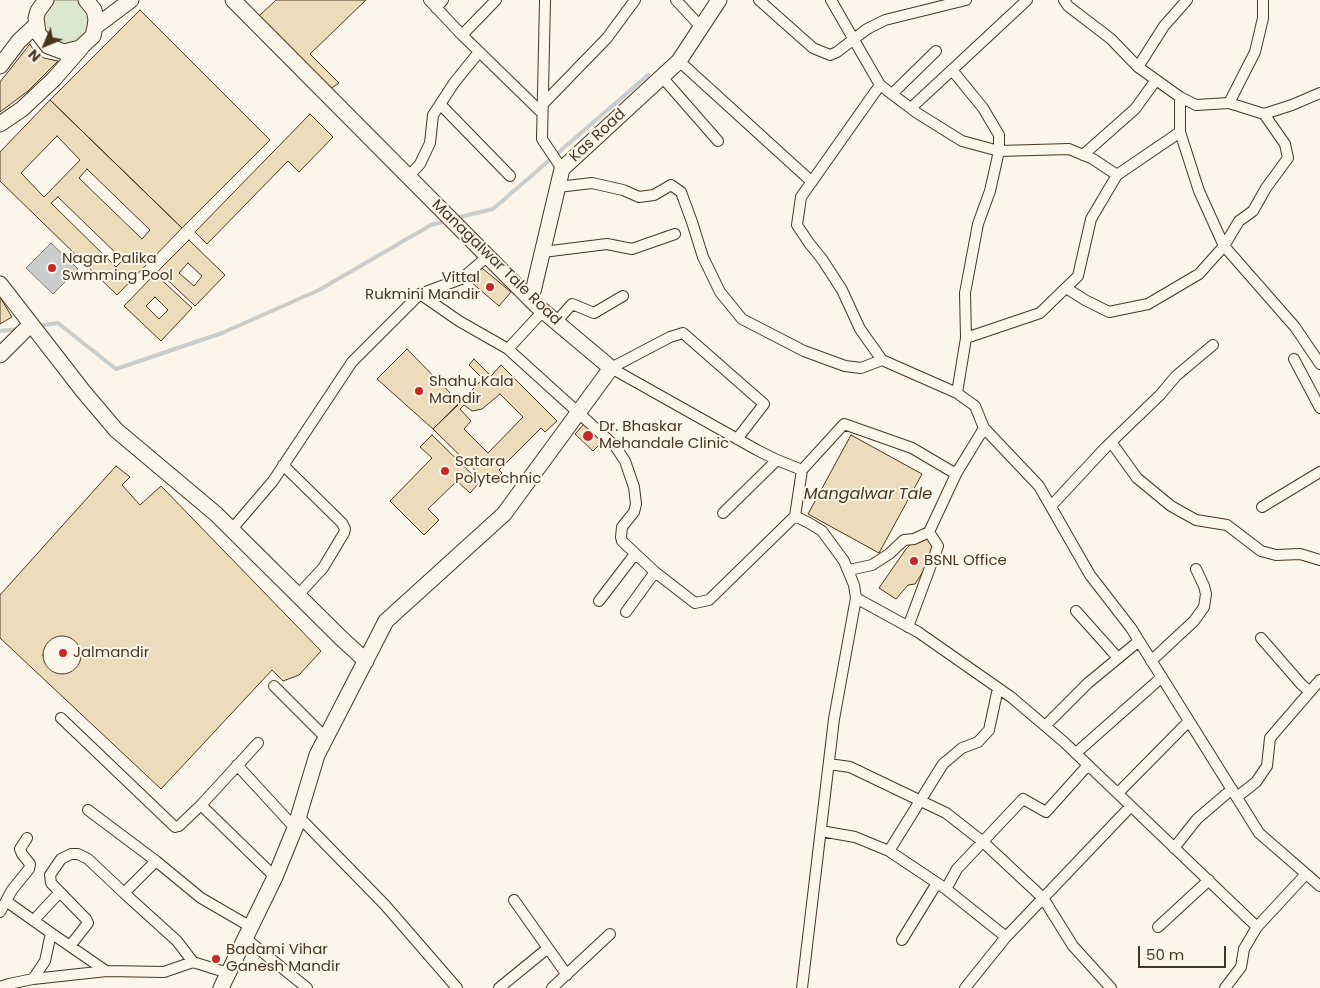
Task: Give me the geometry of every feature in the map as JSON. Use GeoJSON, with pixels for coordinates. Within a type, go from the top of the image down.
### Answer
{"type":"FeatureCollection","features":[{"type":"Feature","properties":{"kind":"main road"},"geometry":{"type":"LineString","coordinates":[[0,124],[28,103],[54,79],[93,36],[96,28],[94,10],[86,0]]}},
{"type":"Feature","properties":{"kind":"main road"},"geometry":{"type":"LineString","coordinates":[[96,28],[131,0]]}},
{"type":"Feature","properties":{"kind":"main road","name":"Managalwar Tale Road"},"geometry":{"type":"LineString","coordinates":[[233,0],[531,300],[611,368]]}},
{"type":"Feature","properties":{"kind":"main road","name":"Kas Road"},"geometry":{"type":"LineString","coordinates":[[531,300],[562,169],[679,61],[719,0]]}},
{"type":"Feature","properties":{"kind":"main road"},"geometry":{"type":"LineString","coordinates":[[42,1],[36,25],[42,40],[56,50],[72,51],[81,48]]}},
{"type":"Feature","properties":{"kind":"main road"},"geometry":{"type":"LineString","coordinates":[[0,66],[19,41],[36,25]]}},
{"type":"Feature","properties":{"kind":"main road"},"geometry":{"type":"LineString","coordinates":[[0,284],[116,430],[161,466],[232,529],[366,661]]}},
{"type":"Feature","properties":{"kind":"main road"},"geometry":{"type":"LineString","coordinates":[[0,355],[30,324]]}},
{"type":"Feature","properties":{"kind":"main road"},"geometry":{"type":"LineString","coordinates":[[222,988],[275,877],[297,821],[317,755],[386,621],[504,514],[611,368]]}},
{"type":"Feature","properties":{"kind":"street"},"geometry":{"type":"LineString","coordinates":[[429,0],[439,4],[462,35],[542,109]]}},
{"type":"Feature","properties":{"kind":"street"},"geometry":{"type":"LineString","coordinates":[[462,35],[496,0]]}},
{"type":"Feature","properties":{"kind":"street"},"geometry":{"type":"LineString","coordinates":[[545,0],[542,139],[562,169]]}},
{"type":"Feature","properties":{"kind":"street"},"geometry":{"type":"LineString","coordinates":[[542,109],[607,38],[635,0]]}},
{"type":"Feature","properties":{"kind":"street"},"geometry":{"type":"LineString","coordinates":[[676,0],[702,27]]}},
{"type":"Feature","properties":{"kind":"street"},"geometry":{"type":"LineString","coordinates":[[759,0],[813,48],[830,55],[837,52],[867,29],[885,20],[966,0]]}},
{"type":"Feature","properties":{"kind":"street"},"geometry":{"type":"LineString","coordinates":[[830,0],[880,85],[911,108],[962,141],[999,151],[1069,149],[1093,159],[1118,175]]}},
{"type":"Feature","properties":{"kind":"street"},"geometry":{"type":"LineString","coordinates":[[911,108],[1027,0]]}},
{"type":"Feature","properties":{"kind":"street"},"geometry":{"type":"LineString","coordinates":[[1064,0],[1068,6],[1111,40],[1138,67],[1180,97],[1196,104],[1228,103],[1264,114],[1320,93]]}},
{"type":"Feature","properties":{"kind":"street"},"geometry":{"type":"LineString","coordinates":[[1138,67],[1164,26],[1187,0]]}},
{"type":"Feature","properties":{"kind":"street"},"geometry":{"type":"LineString","coordinates":[[1228,103],[1255,52],[1263,18],[1263,0]]}},
{"type":"Feature","properties":{"kind":"street"},"geometry":{"type":"LineString","coordinates":[[892,94],[936,51]]}},
{"type":"Feature","properties":{"kind":"street"},"geometry":{"type":"LineString","coordinates":[[408,177],[420,164],[430,143],[433,115],[454,83],[479,52]]}},
{"type":"Feature","properties":{"kind":"street"},"geometry":{"type":"LineString","coordinates":[[679,61],[812,182]]}},
{"type":"Feature","properties":{"kind":"street"},"geometry":{"type":"LineString","coordinates":[[952,70],[986,113],[999,135],[999,151],[990,192],[978,224],[965,293],[966,338],[957,393]]}},
{"type":"Feature","properties":{"kind":"street"},"geometry":{"type":"LineString","coordinates":[[662,77],[718,141]]}},
{"type":"Feature","properties":{"kind":"street"},"geometry":{"type":"LineString","coordinates":[[1083,155],[1135,109],[1156,80]]}},
{"type":"Feature","properties":{"kind":"street"},"geometry":{"type":"LineString","coordinates":[[880,85],[801,198],[797,225],[842,290],[860,329],[882,360],[957,393],[975,406],[984,428],[1039,486],[1052,505],[1090,575],[1131,628],[1259,832],[1320,886]]}},
{"type":"Feature","properties":{"kind":"street"},"geometry":{"type":"LineString","coordinates":[[1180,97],[1180,132],[1200,191],[1224,246],[1295,327],[1320,364]]}},
{"type":"Feature","properties":{"kind":"street"},"geometry":{"type":"LineString","coordinates":[[440,104],[510,176]]}},
{"type":"Feature","properties":{"kind":"street"},"geometry":{"type":"LineString","coordinates":[[1066,288],[1109,312],[1148,304],[1199,274],[1224,246],[1239,221],[1253,211],[1266,188],[1288,158],[1285,144],[1264,114]]}},
{"type":"Feature","properties":{"kind":"street"},"geometry":{"type":"LineString","coordinates":[[966,338],[1040,313],[1066,288],[1078,276],[1091,219],[1118,175],[1180,132]]}},
{"type":"Feature","properties":{"kind":"street"},"geometry":{"type":"LineString","coordinates":[[558,186],[592,183],[623,190],[639,197],[654,195],[671,185],[681,192],[703,257],[720,292],[742,319],[804,350],[845,366],[861,368],[882,360]]}},
{"type":"Feature","properties":{"kind":"street"},"geometry":{"type":"LineString","coordinates":[[542,252],[607,244],[632,249],[675,234]]}},
{"type":"Feature","properties":{"kind":"street"},"geometry":{"type":"LineString","coordinates":[[232,529],[273,481],[352,362],[420,294],[461,279],[487,257]]}},
{"type":"Feature","properties":{"kind":"street"},"geometry":{"type":"LineString","coordinates":[[420,294],[459,322],[508,349],[615,446],[625,461],[634,487],[636,504],[634,512],[622,527],[622,541],[655,572],[695,602],[710,600],[795,516],[802,470],[844,424],[912,448],[956,474],[958,470]]}},
{"type":"Feature","properties":{"kind":"street"},"geometry":{"type":"LineString","coordinates":[[556,322],[572,304],[594,313],[623,296]]}},
{"type":"Feature","properties":{"kind":"street"},"geometry":{"type":"LineString","coordinates":[[508,349],[543,311]]}},
{"type":"Feature","properties":{"kind":"street"},"geometry":{"type":"LineString","coordinates":[[611,368],[670,337],[683,333],[764,404],[737,439]]}},
{"type":"Feature","properties":{"kind":"street"},"geometry":{"type":"LineString","coordinates":[[1052,505],[1111,442],[1160,395],[1176,376],[1213,345]]}},
{"type":"Feature","properties":{"kind":"street"},"geometry":{"type":"LineString","coordinates":[[1294,360],[1320,408]]}},
{"type":"Feature","properties":{"kind":"street","name":"Managalwar Tale Road"},"geometry":{"type":"LineString","coordinates":[[611,368],[737,439],[777,460],[802,470]]}},
{"type":"Feature","properties":{"kind":"street"},"geometry":{"type":"LineString","coordinates":[[849,570],[872,565],[889,554],[904,540],[914,539],[929,532],[958,470],[984,428]]}},
{"type":"Feature","properties":{"kind":"street"},"geometry":{"type":"LineString","coordinates":[[1111,442],[1137,478],[1179,511],[1196,520],[1227,525],[1261,551],[1276,556],[1300,554],[1320,560]]}},
{"type":"Feature","properties":{"kind":"street"},"geometry":{"type":"LineString","coordinates":[[723,513],[777,460]]}},
{"type":"Feature","properties":{"kind":"street"},"geometry":{"type":"LineString","coordinates":[[283,465],[345,528],[323,568],[298,595]]}},
{"type":"Feature","properties":{"kind":"street"},"geometry":{"type":"LineString","coordinates":[[1262,507],[1320,472]]}},
{"type":"Feature","properties":{"kind":"street"},"geometry":{"type":"LineString","coordinates":[[795,516],[822,531],[849,570],[856,598],[834,719],[803,988]]}},
{"type":"Feature","properties":{"kind":"street"},"geometry":{"type":"LineString","coordinates":[[908,627],[938,546],[929,532]]}},
{"type":"Feature","properties":{"kind":"street"},"geometry":{"type":"LineString","coordinates":[[599,601],[635,554]]}},
{"type":"Feature","properties":{"kind":"street"},"geometry":{"type":"LineString","coordinates":[[1151,660],[1194,621],[1204,607],[1206,594],[1196,569]]}},
{"type":"Feature","properties":{"kind":"street"},"geometry":{"type":"LineString","coordinates":[[626,612],[655,572]]}},
{"type":"Feature","properties":{"kind":"street"},"geometry":{"type":"LineString","coordinates":[[856,598],[918,632],[998,688],[1045,726],[1076,753],[1258,927]]}},
{"type":"Feature","properties":{"kind":"street"},"geometry":{"type":"LineString","coordinates":[[1076,611],[1118,658]]}},
{"type":"Feature","properties":{"kind":"street"},"geometry":{"type":"LineString","coordinates":[[1261,638],[1310,692]]}},
{"type":"Feature","properties":{"kind":"street"},"geometry":{"type":"LineString","coordinates":[[1045,726],[1088,683],[1139,641]]}},
{"type":"Feature","properties":{"kind":"street"},"geometry":{"type":"LineString","coordinates":[[1076,753],[1162,677]]}},
{"type":"Feature","properties":{"kind":"street"},"geometry":{"type":"LineString","coordinates":[[1174,848],[1197,819],[1234,793],[1256,782],[1267,766],[1270,738],[1320,680]]}},
{"type":"Feature","properties":{"kind":"street"},"geometry":{"type":"LineString","coordinates":[[274,686],[326,738]]}},
{"type":"Feature","properties":{"kind":"street"},"geometry":{"type":"LineString","coordinates":[[890,851],[943,764],[962,748],[978,742],[989,730],[998,688]]}},
{"type":"Feature","properties":{"kind":"street"},"geometry":{"type":"LineString","coordinates":[[61,718],[175,827],[179,826],[201,805],[258,743]]}},
{"type":"Feature","properties":{"kind":"street"},"geometry":{"type":"LineString","coordinates":[[1118,794],[1189,721]]}},
{"type":"Feature","properties":{"kind":"street"},"geometry":{"type":"LineString","coordinates":[[829,764],[850,767],[946,813],[982,841],[1042,898],[1073,946],[1111,988]]}},
{"type":"Feature","properties":{"kind":"street"},"geometry":{"type":"LineString","coordinates":[[238,765],[297,821],[302,820],[384,905],[457,988]]}},
{"type":"Feature","properties":{"kind":"street"},"geometry":{"type":"LineString","coordinates":[[902,940],[941,886],[1023,799],[1046,812],[1088,765]]}},
{"type":"Feature","properties":{"kind":"street"},"geometry":{"type":"LineString","coordinates":[[201,805],[275,877]]}},
{"type":"Feature","properties":{"kind":"street"},"geometry":{"type":"LineString","coordinates":[[965,988],[1006,937],[1131,806]]}},
{"type":"Feature","properties":{"kind":"street"},"geometry":{"type":"LineString","coordinates":[[88,810],[156,861],[200,898],[248,933],[307,988]]}},
{"type":"Feature","properties":{"kind":"street"},"geometry":{"type":"LineString","coordinates":[[821,831],[855,838],[890,851],[941,886],[1006,937]]}},
{"type":"Feature","properties":{"kind":"street"},"geometry":{"type":"LineString","coordinates":[[0,912],[29,869],[30,864],[20,849],[27,838]]}},
{"type":"Feature","properties":{"kind":"street"},"geometry":{"type":"LineString","coordinates":[[70,946],[88,923],[52,886],[49,878],[60,859],[71,854],[78,854],[88,858],[177,941],[193,962],[228,974]]}},
{"type":"Feature","properties":{"kind":"street"},"geometry":{"type":"LineString","coordinates":[[124,893],[156,861]]}},
{"type":"Feature","properties":{"kind":"street"},"geometry":{"type":"LineString","coordinates":[[1225,988],[1241,967],[1244,949],[1258,927],[1306,874]]}},
{"type":"Feature","properties":{"kind":"street"},"geometry":{"type":"LineString","coordinates":[[1158,927],[1208,880]]}},
{"type":"Feature","properties":{"kind":"street"},"geometry":{"type":"LineString","coordinates":[[34,920],[59,893]]}},
{"type":"Feature","properties":{"kind":"street"},"geometry":{"type":"LineString","coordinates":[[514,900],[566,975]]}},
{"type":"Feature","properties":{"kind":"street"},"geometry":{"type":"LineString","coordinates":[[6,901],[106,971]]}},
{"type":"Feature","properties":{"kind":"street"},"geometry":{"type":"LineString","coordinates":[[33,980],[45,961],[51,933]]}},
{"type":"Feature","properties":{"kind":"street"},"geometry":{"type":"LineString","coordinates":[[552,988],[610,934]]}},
{"type":"Feature","properties":{"kind":"street"},"geometry":{"type":"LineString","coordinates":[[499,988],[548,948]]}},
{"type":"Feature","properties":{"kind":"street"},"geometry":{"type":"LineString","coordinates":[[0,987],[33,980],[106,971],[164,972],[193,962]]}},
{"type":"Feature","properties":{"kind":"green space"},"geometry":{"type":"Polygon","coordinates":[[[46,0],[86,0],[93,36],[56,50],[37,18],[46,0]]]}},
{"type":"Feature","properties":{"kind":"shaded area","name":"Nagar Palika Swmming Pool"},"geometry":{"type":"Polygon","coordinates":[[[51,243],[78,269],[53,294],[26,268],[51,243]]]}},
{"type":"Feature","properties":{"kind":"building"},"geometry":{"type":"Polygon","coordinates":[[[276,0],[366,0],[310,54],[339,83],[330,89],[258,17],[276,0]]]}},
{"type":"Feature","properties":{"kind":"building"},"geometry":{"type":"Polygon","coordinates":[[[140,10],[270,140],[182,228],[50,100],[140,10]]]}},
{"type":"Feature","properties":{"kind":"building"},"geometry":{"type":"Polygon","coordinates":[[[30,44],[34,51],[44,58],[58,61],[28,91],[0,112],[0,82],[30,44]]]}},
{"type":"Feature","properties":{"kind":"building"},"geometry":{"type":"Polygon","coordinates":[[[50,100],[182,228],[117,295],[0,181],[0,152],[50,100]],[[57,136],[21,173],[44,197],[80,160],[57,136]],[[87,169],[79,178],[142,239],[150,230],[87,169]],[[58,197],[51,203],[116,267],[123,260],[58,197]]]}},
{"type":"Feature","properties":{"kind":"building"},"geometry":{"type":"Polygon","coordinates":[[[310,114],[333,137],[299,172],[288,161],[207,244],[195,232],[310,114]]]}},
{"type":"Feature","properties":{"kind":"building"},"geometry":{"type":"Polygon","coordinates":[[[189,240],[225,275],[195,306],[158,271],[189,240]],[[188,263],[179,273],[194,286],[202,276],[188,263]]]}},
{"type":"Feature","properties":{"kind":"building","name":"Vittal Rukmini Mandir"},"geometry":{"type":"Polygon","coordinates":[[[482,268],[511,292],[499,306],[471,282],[482,268]]]}},
{"type":"Feature","properties":{"kind":"building"},"geometry":{"type":"Polygon","coordinates":[[[155,274],[192,308],[161,341],[124,306],[155,274]],[[155,297],[146,306],[159,319],[168,310],[155,297]]]}},
{"type":"Feature","properties":{"kind":"building"},"geometry":{"type":"Polygon","coordinates":[[[0,297],[12,317],[0,324],[0,297]]]}},
{"type":"Feature","properties":{"kind":"building","name":"Shahu Kala Mandir"},"geometry":{"type":"Polygon","coordinates":[[[407,349],[460,403],[433,429],[377,379],[407,349]]]}},
{"type":"Feature","properties":{"kind":"building"},"geometry":{"type":"Polygon","coordinates":[[[474,359],[491,376],[501,365],[557,421],[545,432],[541,428],[499,470],[502,473],[490,485],[433,429],[483,379],[469,365],[474,359]],[[500,394],[482,409],[472,411],[464,405],[460,409],[471,421],[464,429],[488,453],[523,417],[500,394]]]}},
{"type":"Feature","properties":{"kind":"building"},"geometry":{"type":"Polygon","coordinates":[[[585,423],[603,441],[593,451],[575,434],[585,423]]]}},
{"type":"Feature","properties":{"kind":"building"},"geometry":{"type":"Polygon","coordinates":[[[432,435],[480,482],[470,493],[457,481],[428,509],[439,520],[424,535],[390,501],[432,458],[420,447],[432,435]]]}},
{"type":"Feature","properties":{"kind":"building","name":"Mangalwar Tale"},"geometry":{"type":"Polygon","coordinates":[[[851,435],[922,474],[879,553],[808,514],[851,435]]]}},
{"type":"Feature","properties":{"kind":"building"},"geometry":{"type":"Polygon","coordinates":[[[116,466],[130,477],[122,485],[140,505],[161,486],[321,651],[299,675],[283,681],[272,670],[161,789],[0,638],[0,595],[116,466]]]}},
{"type":"Feature","properties":{"kind":"building","name":"BSNL Office"},"geometry":{"type":"Polygon","coordinates":[[[928,534],[935,553],[915,584],[908,585],[896,599],[879,588],[906,549],[913,542],[928,534]]]}},
{"type":"Feature","properties":{"kind":"building","name":"Jalmandir"},"geometry":{"type":"Polygon","coordinates":[[[62,636],[76,641],[81,655],[76,669],[62,674],[48,669],[43,655],[48,641],[62,636]]]}},
{"type":"Feature","properties":{"kind":"waterway"},"geometry":{"type":"LineString","coordinates":[[456,218],[493,209],[648,75]]}},
{"type":"Feature","properties":{"kind":"waterway"},"geometry":{"type":"LineString","coordinates":[[38,326],[58,323],[116,369],[222,333],[319,290],[431,225],[447,221]]}},
{"type":"Feature","properties":{"kind":"waterway"},"geometry":{"type":"LineString","coordinates":[[0,331],[19,329]]}},
{"type":"Feature","properties":{"kind":"place","name":"Nagar Palika Swmming Pool"},"geometry":{"type":"Point","coordinates":[52,268]}},
{"type":"Feature","properties":{"kind":"place","name":"Vittal Rukmini Mandir"},"geometry":{"type":"Point","coordinates":[490,287]}},
{"type":"Feature","properties":{"kind":"place","name":"Shahu Kala Mandir"},"geometry":{"type":"Point","coordinates":[419,391]}},
{"type":"Feature","properties":{"kind":"place","name":"Dr. Bhaskar Mehandale Clinic"},"geometry":{"type":"Point","coordinates":[588,436]}},
{"type":"Feature","properties":{"kind":"place","name":"Satara Polytechnic"},"geometry":{"type":"Point","coordinates":[445,471]}},
{"type":"Feature","properties":{"kind":"place","name":"BSNL Office"},"geometry":{"type":"Point","coordinates":[914,561]}},
{"type":"Feature","properties":{"kind":"place","name":"Jalmandir"},"geometry":{"type":"Point","coordinates":[63,653]}},
{"type":"Feature","properties":{"kind":"place","name":"Badami Vihar Ganesh Mandir"},"geometry":{"type":"Point","coordinates":[216,959]}}]}
